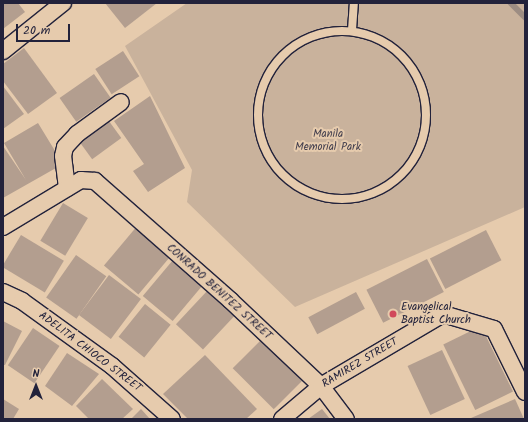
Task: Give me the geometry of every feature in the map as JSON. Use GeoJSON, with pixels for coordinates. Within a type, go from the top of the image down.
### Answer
{"type":"FeatureCollection","features":[{"type":"Feature","properties":{"kind":"street"},"geometry":{"type":"LineString","coordinates":[[3,51],[63,3]]}},
{"type":"Feature","properties":{"kind":"street"},"geometry":{"type":"LineString","coordinates":[[3,227],[74,184],[63,156],[65,147],[77,134],[122,102]]}},
{"type":"Feature","properties":{"kind":"street","name":"CONRADO BENITEZ STREET"},"geometry":{"type":"LineString","coordinates":[[74,184],[95,181],[230,300],[322,386],[346,419]]}},
{"type":"Feature","properties":{"kind":"street","name":"ADELITA CHIOCO STREET"},"geometry":{"type":"LineString","coordinates":[[3,292],[22,301],[112,366],[172,419]]}},
{"type":"Feature","properties":{"kind":"street","name":"RAMIREZ STREET"},"geometry":{"type":"LineString","coordinates":[[282,419],[322,386],[443,314],[494,329],[525,392]]}},
{"type":"Feature","properties":{"kind":"lane"},"geometry":{"type":"LineString","coordinates":[[352,30],[354,3]]}},
{"type":"Feature","properties":{"kind":"lane"},"geometry":{"type":"LineString","coordinates":[[352,30],[380,40],[405,59],[421,85],[427,115],[421,146],[414,160],[398,177],[379,190],[365,196],[334,198],[304,190],[279,171],[263,144],[259,129],[259,98],[271,70],[292,47],[320,34],[352,30]]}},
{"type":"Feature","properties":{"kind":"green space","name":"Manila Memorial Park"},"geometry":{"type":"Polygon","coordinates":[[[187,3],[525,3],[525,207],[295,307],[187,202],[192,170],[125,46],[187,3]]]}},
{"type":"Feature","properties":{"kind":"building"},"geometry":{"type":"Polygon","coordinates":[[[3,3],[18,3],[25,12],[3,29],[3,3]]]}},
{"type":"Feature","properties":{"kind":"building"},"geometry":{"type":"Polygon","coordinates":[[[105,3],[157,3],[125,28],[105,3]]]}},
{"type":"Feature","properties":{"kind":"building"},"geometry":{"type":"Polygon","coordinates":[[[24,48],[57,93],[28,114],[3,81],[3,64],[24,48]]]}},
{"type":"Feature","properties":{"kind":"building"},"geometry":{"type":"Polygon","coordinates":[[[123,51],[139,76],[112,94],[95,69],[123,51]]]}},
{"type":"Feature","properties":{"kind":"building"},"geometry":{"type":"Polygon","coordinates":[[[94,74],[111,98],[76,122],[60,98],[94,74]]]}},
{"type":"Feature","properties":{"kind":"building"},"geometry":{"type":"Polygon","coordinates":[[[3,86],[24,114],[3,129],[3,86]]]}},
{"type":"Feature","properties":{"kind":"building"},"geometry":{"type":"Polygon","coordinates":[[[150,96],[185,168],[148,192],[133,171],[144,164],[114,121],[150,96]]]}},
{"type":"Feature","properties":{"kind":"building"},"geometry":{"type":"Polygon","coordinates":[[[106,117],[121,138],[92,159],[77,138],[106,117]]]}},
{"type":"Feature","properties":{"kind":"building"},"geometry":{"type":"Polygon","coordinates":[[[38,123],[63,164],[3,198],[3,146],[26,180],[4,143],[38,123]]]}},
{"type":"Feature","properties":{"kind":"building"},"geometry":{"type":"Polygon","coordinates":[[[63,203],[88,218],[65,256],[40,241],[63,203]]]}},
{"type":"Feature","properties":{"kind":"building"},"geometry":{"type":"Polygon","coordinates":[[[138,225],[172,254],[138,295],[104,266],[138,225]]]}},
{"type":"Feature","properties":{"kind":"building"},"geometry":{"type":"Polygon","coordinates":[[[486,230],[501,260],[445,289],[430,259],[486,230]]]}},
{"type":"Feature","properties":{"kind":"building"},"geometry":{"type":"Polygon","coordinates":[[[21,235],[64,261],[45,292],[3,267],[21,235]]]}},
{"type":"Feature","properties":{"kind":"building"},"geometry":{"type":"Polygon","coordinates":[[[76,255],[106,276],[76,319],[46,298],[76,255]]]}},
{"type":"Feature","properties":{"kind":"building"},"geometry":{"type":"Polygon","coordinates":[[[427,259],[444,292],[383,323],[366,290],[427,259]]]}},
{"type":"Feature","properties":{"kind":"building"},"geometry":{"type":"Polygon","coordinates":[[[173,260],[203,285],[173,321],[143,296],[173,260]]]}},
{"type":"Feature","properties":{"kind":"building"},"geometry":{"type":"Polygon","coordinates":[[[109,275],[141,299],[111,339],[79,315],[109,275]]]}},
{"type":"Feature","properties":{"kind":"building"},"geometry":{"type":"Polygon","coordinates":[[[208,290],[235,315],[203,350],[176,324],[208,290]]]}},
{"type":"Feature","properties":{"kind":"building"},"geometry":{"type":"Polygon","coordinates":[[[356,292],[365,309],[317,334],[308,317],[356,292]]]}},
{"type":"Feature","properties":{"kind":"building"},"geometry":{"type":"Polygon","coordinates":[[[145,304],[171,325],[144,357],[119,337],[145,304]]]}},
{"type":"Feature","properties":{"kind":"building"},"geometry":{"type":"Polygon","coordinates":[[[3,321],[22,331],[5,365],[3,365],[3,321]]]}},
{"type":"Feature","properties":{"kind":"building"},"geometry":{"type":"Polygon","coordinates":[[[481,326],[513,392],[475,410],[443,344],[481,326]]]}},
{"type":"Feature","properties":{"kind":"building"},"geometry":{"type":"Polygon","coordinates":[[[33,328],[60,346],[34,383],[8,365],[33,328]]]}},
{"type":"Feature","properties":{"kind":"building"},"geometry":{"type":"Polygon","coordinates":[[[261,340],[302,381],[274,409],[233,368],[261,340]]]}},
{"type":"Feature","properties":{"kind":"building"},"geometry":{"type":"Polygon","coordinates":[[[442,350],[465,399],[430,415],[408,366],[442,350]]]}},
{"type":"Feature","properties":{"kind":"building"},"geometry":{"type":"Polygon","coordinates":[[[67,353],[99,374],[72,406],[45,386],[67,353]]]}},
{"type":"Feature","properties":{"kind":"building"},"geometry":{"type":"Polygon","coordinates":[[[205,355],[257,409],[246,419],[188,419],[163,394],[205,355]]]}},
{"type":"Feature","properties":{"kind":"building"},"geometry":{"type":"Polygon","coordinates":[[[102,379],[133,409],[122,419],[89,419],[76,406],[102,379]]]}},
{"type":"Feature","properties":{"kind":"building"},"geometry":{"type":"Polygon","coordinates":[[[3,399],[19,409],[13,419],[3,419],[3,399]]]}},
{"type":"Feature","properties":{"kind":"building"},"geometry":{"type":"Polygon","coordinates":[[[515,399],[524,419],[471,418],[515,399]]]}},
{"type":"Feature","properties":{"kind":"building"},"geometry":{"type":"Polygon","coordinates":[[[141,409],[150,419],[131,419],[141,409]]]}},
{"type":"Feature","properties":{"kind":"building"},"geometry":{"type":"Polygon","coordinates":[[[322,409],[330,419],[308,419],[322,409]]]}},
{"type":"Feature","properties":{"kind":"waterway"},"geometry":{"type":"LineString","coordinates":[[511,3],[525,17]]}},
{"type":"Feature","properties":{"kind":"place","name":"Evangelical Baptist Church"},"geometry":{"type":"Point","coordinates":[393,314]}}]}
